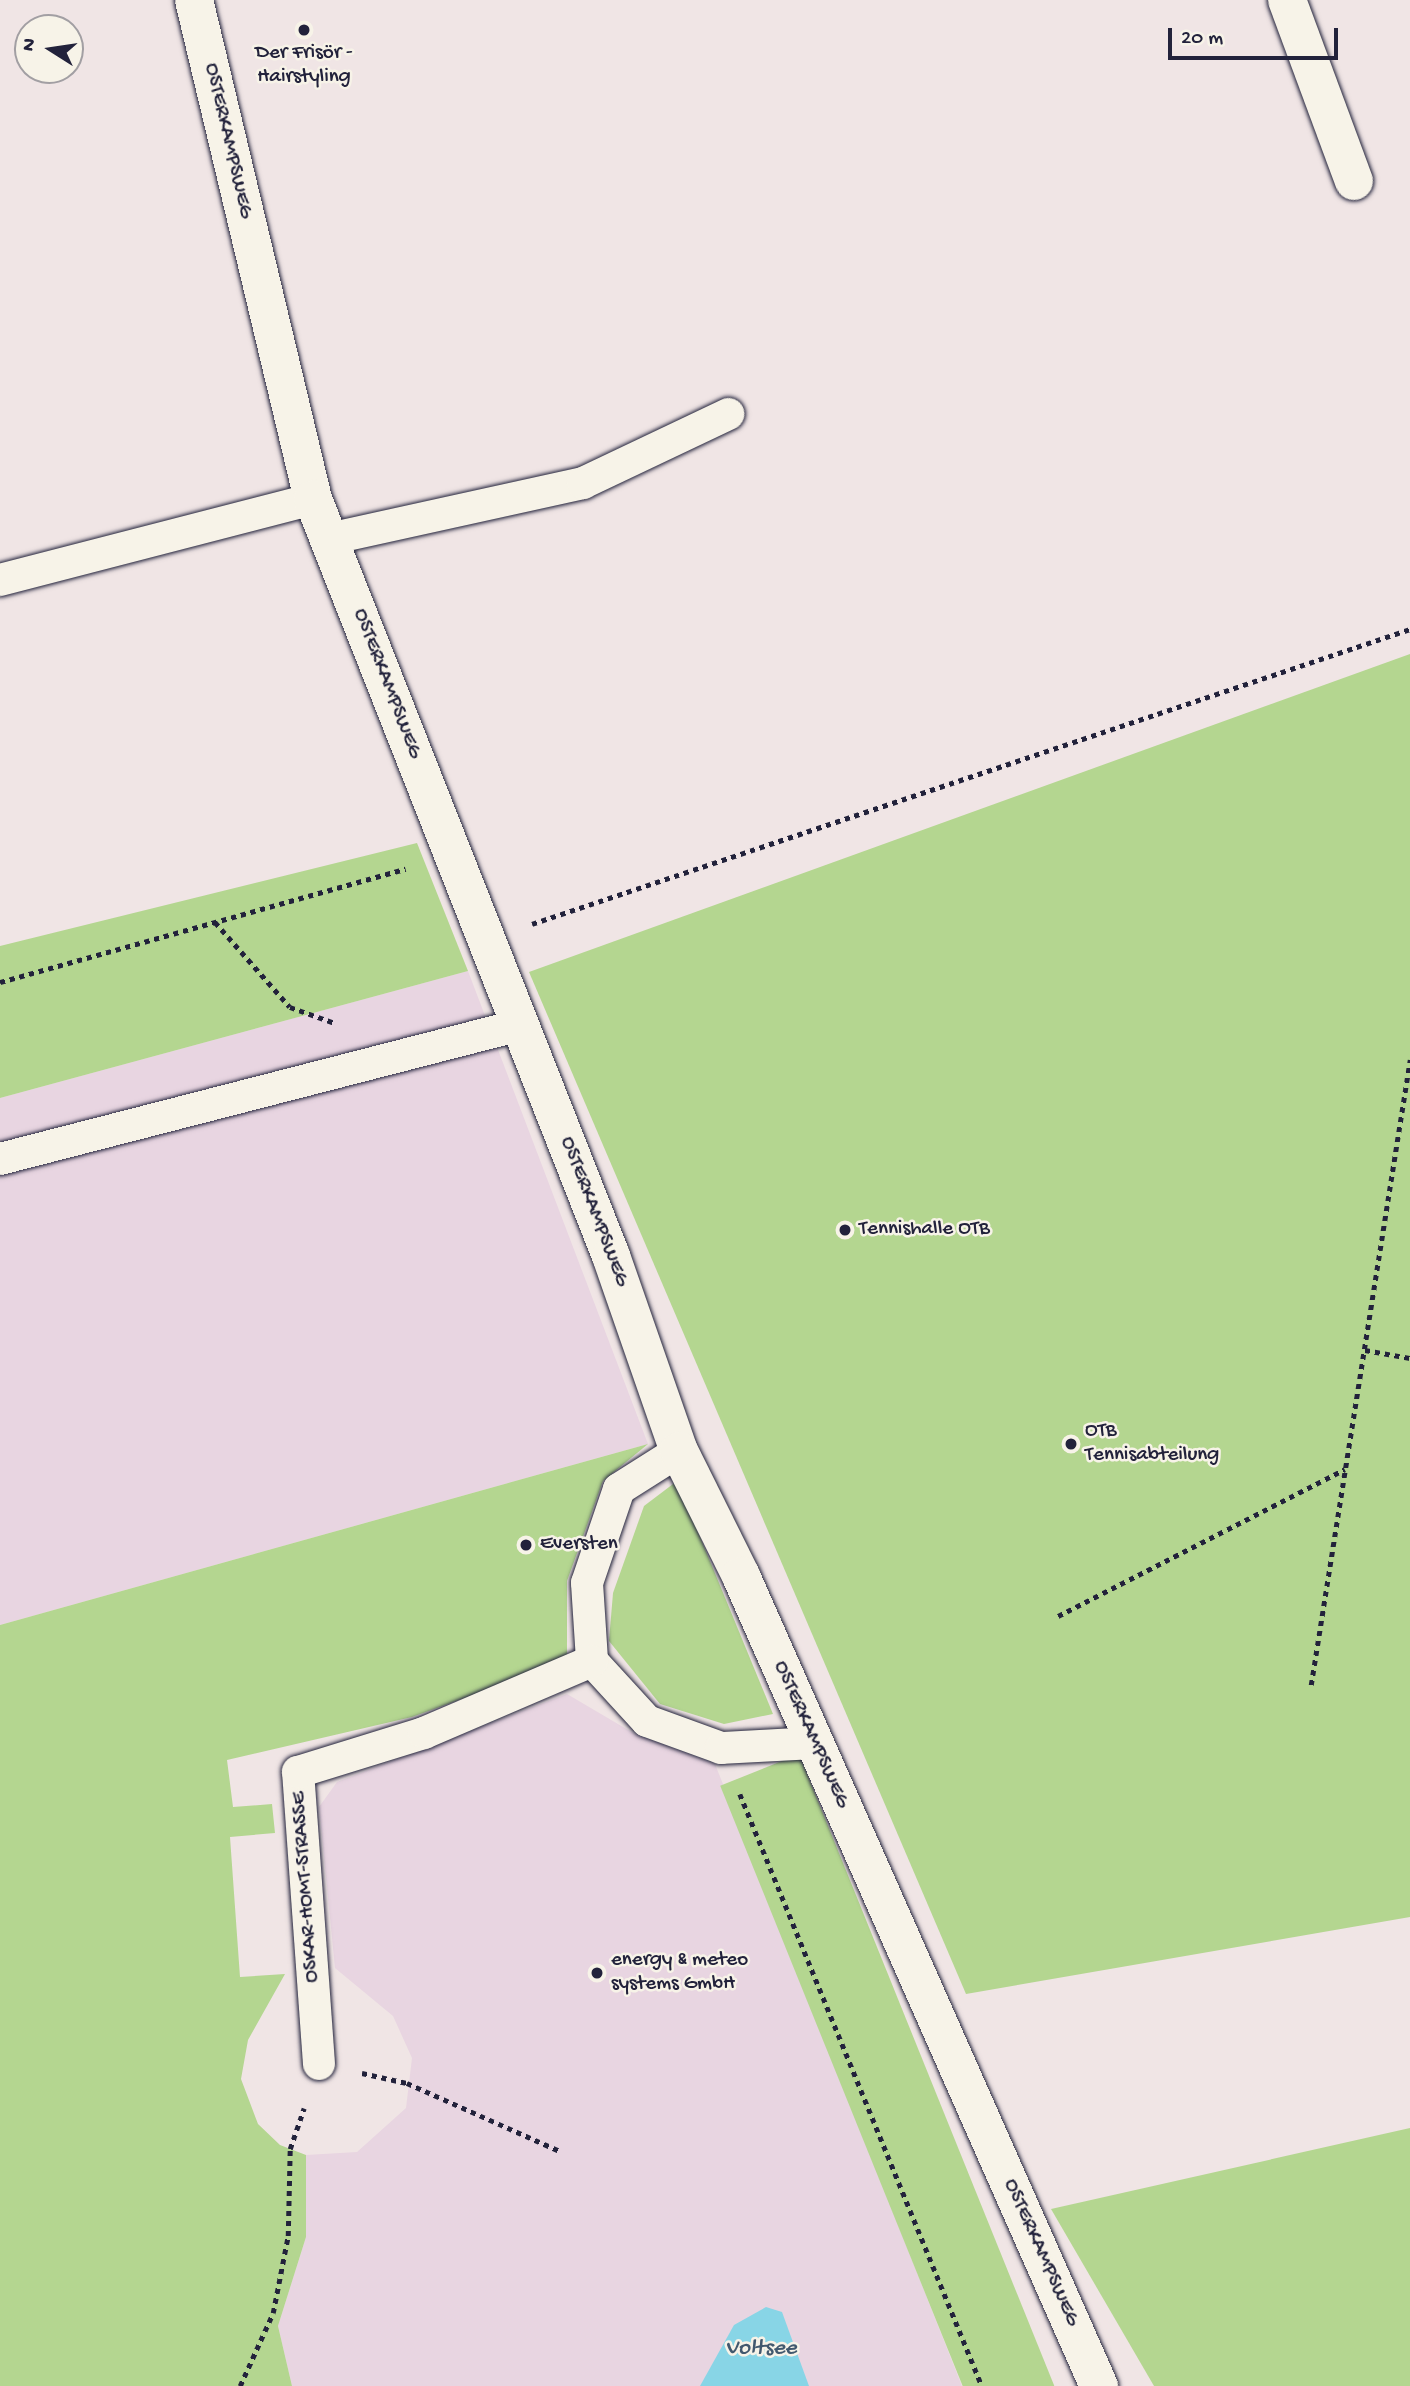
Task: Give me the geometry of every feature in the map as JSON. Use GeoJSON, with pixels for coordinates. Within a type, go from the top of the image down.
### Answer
{"type":"FeatureCollection","features":[{"type":"Feature","properties":{"kind":"street","name":"OSTERKAMPSWEG"},"geometry":{"type":"LineString","coordinates":[[194,0],[313,499],[520,1025],[679,1451],[813,1743],[1099,2386]]}},
{"type":"Feature","properties":{"kind":"street"},"geometry":{"type":"LineString","coordinates":[[1287,0],[1354,181]]}},
{"type":"Feature","properties":{"kind":"lane"},"geometry":{"type":"LineString","coordinates":[[329,540],[583,484],[728,414]]}},
{"type":"Feature","properties":{"kind":"lane"},"geometry":{"type":"LineString","coordinates":[[0,580],[313,499]]}},
{"type":"Feature","properties":{"kind":"lane"},"geometry":{"type":"LineString","coordinates":[[0,1159],[520,1025]]}},
{"type":"Feature","properties":{"kind":"lane"},"geometry":{"type":"LineString","coordinates":[[679,1451],[619,1489],[587,1583],[592,1661],[648,1721],[721,1748],[813,1743]]}},
{"type":"Feature","properties":{"kind":"lane","name":"OSKAR-HOMT-STRASSE"},"geometry":{"type":"LineString","coordinates":[[319,2064],[298,1772],[424,1733],[592,1661]]}},
{"type":"Feature","properties":{"kind":"path"},"geometry":{"type":"LineString","coordinates":[[486,940],[1410,629]]}},
{"type":"Feature","properties":{"kind":"path"},"geometry":{"type":"LineString","coordinates":[[0,982],[454,856]]}},
{"type":"Feature","properties":{"kind":"path"},"geometry":{"type":"LineString","coordinates":[[215,922],[290,1007],[340,1025]]}},
{"type":"Feature","properties":{"kind":"path"},"geometry":{"type":"LineString","coordinates":[[1311,1685],[1410,1060]]}},
{"type":"Feature","properties":{"kind":"path"},"geometry":{"type":"LineString","coordinates":[[1365,1350],[1410,1358]]}},
{"type":"Feature","properties":{"kind":"path"},"geometry":{"type":"LineString","coordinates":[[1058,1616],[1346,1468]]}},
{"type":"Feature","properties":{"kind":"path"},"geometry":{"type":"LineString","coordinates":[[721,1748],[982,2386]]}},
{"type":"Feature","properties":{"kind":"path"},"geometry":{"type":"LineString","coordinates":[[240,2386],[273,2313],[288,2236],[290,2149],[319,2064],[407,2083],[560,2151]]}},
{"type":"Feature","properties":{"kind":"shaded area"},"geometry":{"type":"Polygon","coordinates":[[[468,971],[648,1444],[0,1625],[0,1098],[468,971]]]}},
{"type":"Feature","properties":{"kind":"shaded area","name":"energy & meteo systems GmbH"},"geometry":{"type":"Polygon","coordinates":[[[567,1694],[635,1734],[715,1764],[962,2386],[292,2386],[278,2326],[306,2237],[306,2155],[357,2152],[406,2108],[412,2058],[393,2016],[335,1968],[319,1807],[337,1782],[567,1694]]]}},
{"type":"Feature","properties":{"kind":"green space","name":"OTB Tennisabteilung"},"geometry":{"type":"Polygon","coordinates":[[[1410,654],[1410,1917],[966,1994],[529,972],[1410,654]]]}},
{"type":"Feature","properties":{"kind":"green space"},"geometry":{"type":"Polygon","coordinates":[[[417,843],[468,971],[0,1098],[0,946],[417,843]]]}},
{"type":"Feature","properties":{"kind":"green space"},"geometry":{"type":"Polygon","coordinates":[[[648,1444],[603,1481],[567,1581],[567,1661],[412,1717],[227,1760],[233,1807],[272,1804],[275,1833],[230,1837],[240,1977],[285,1974],[248,2040],[241,2079],[258,2124],[280,2145],[306,2155],[306,2237],[278,2326],[292,2386],[0,2386],[0,1625],[648,1444]]]}},
{"type":"Feature","properties":{"kind":"green space"},"geometry":{"type":"Polygon","coordinates":[[[677,1481],[773,1714],[724,1724],[660,1704],[609,1641],[613,1593],[644,1506],[677,1481]]]}},
{"type":"Feature","properties":{"kind":"green space"},"geometry":{"type":"Polygon","coordinates":[[[799,1754],[1054,2386],[963,2386],[720,1786],[799,1754]]]}},
{"type":"Feature","properties":{"kind":"green space"},"geometry":{"type":"Polygon","coordinates":[[[1410,2128],[1410,2386],[1154,2386],[1051,2209],[1410,2128]]]}},
{"type":"Feature","properties":{"kind":"water","name":"Voltsee"},"geometry":{"type":"Polygon","coordinates":[[[766,2307],[782,2312],[809,2386],[700,2386],[734,2325],[766,2307]]]}},
{"type":"Feature","properties":{"kind":"place","name":"Der Frisör - Hairstyling"},"geometry":{"type":"Point","coordinates":[304,30]}},
{"type":"Feature","properties":{"kind":"place","name":"Tennishalle OTB"},"geometry":{"type":"Point","coordinates":[845,1230]}},
{"type":"Feature","properties":{"kind":"place","name":"OTB Tennisabteilung"},"geometry":{"type":"Point","coordinates":[1071,1444]}},
{"type":"Feature","properties":{"kind":"place","name":"Eversten"},"geometry":{"type":"Point","coordinates":[526,1545]}},
{"type":"Feature","properties":{"kind":"place","name":"energy & meteo systems GmbH"},"geometry":{"type":"Point","coordinates":[597,1973]}}]}
